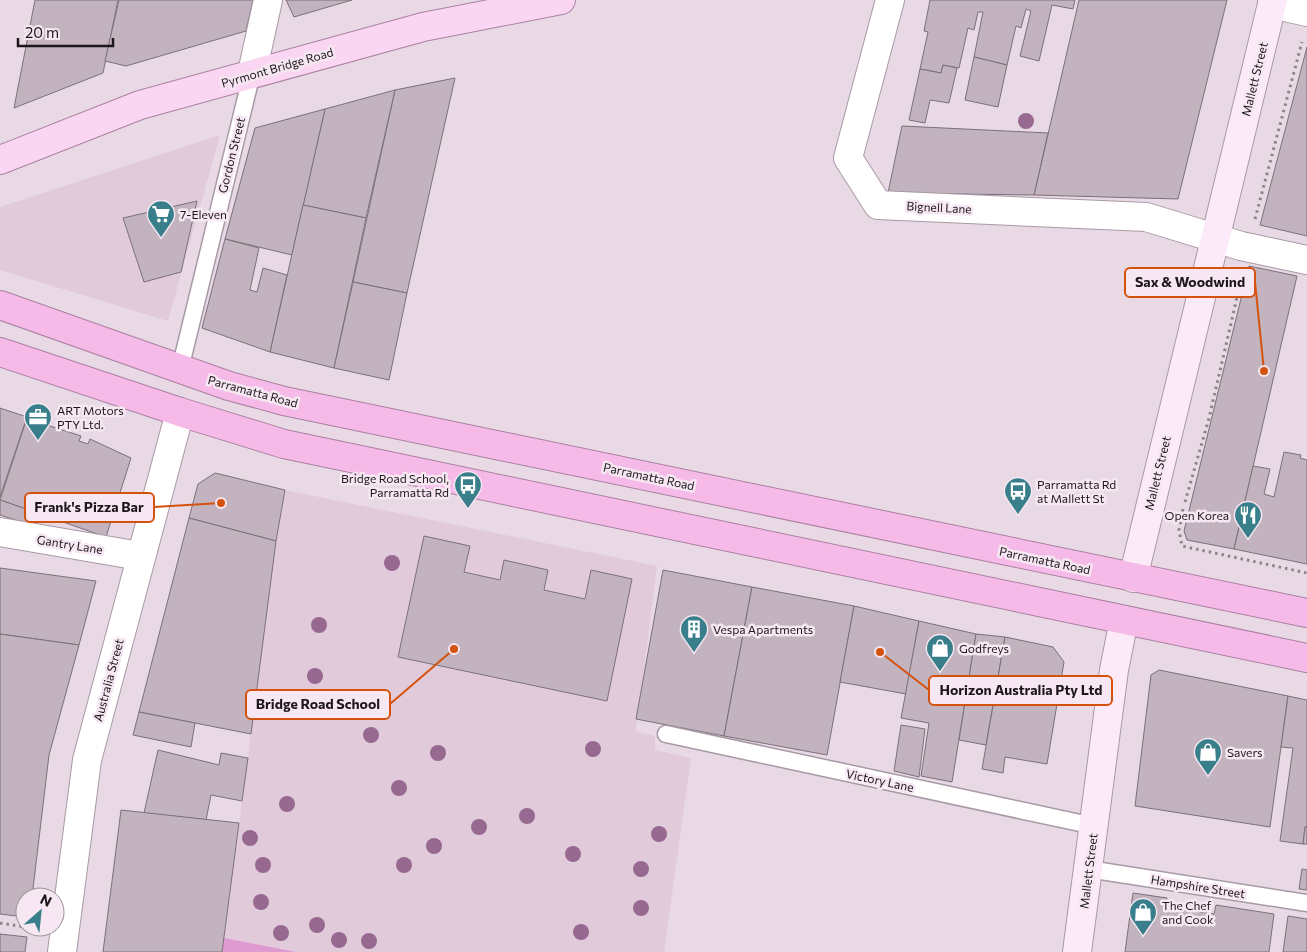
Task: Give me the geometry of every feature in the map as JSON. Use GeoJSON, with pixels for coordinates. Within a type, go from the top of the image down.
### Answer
{"type":"FeatureCollection","features":[{"type":"Feature","properties":{"kind":"highway","name":"Parramatta Road"},"geometry":{"type":"LineString","coordinates":[[0,305],[229,386],[284,401],[1307,613]]}},
{"type":"Feature","properties":{"kind":"highway"},"geometry":{"type":"LineString","coordinates":[[0,352],[180,412],[284,444],[372,464],[1307,658]]}},
{"type":"Feature","properties":{"kind":"highway","name":"Mallett Street"},"geometry":{"type":"LineString","coordinates":[[1124,620],[1133,578]]}},
{"type":"Feature","properties":{"kind":"main road","name":"Pyrmont Bridge Road"},"geometry":{"type":"LineString","coordinates":[[0,160],[140,105],[252,73],[422,27],[561,0]]}},
{"type":"Feature","properties":{"kind":"main road","name":"Mallett Street"},"geometry":{"type":"LineString","coordinates":[[1133,578],[1273,2]]}},
{"type":"Feature","properties":{"kind":"main road","name":"Mallett Street"},"geometry":{"type":"LineString","coordinates":[[1077,952],[1114,670],[1124,620]]}},
{"type":"Feature","properties":{"kind":"street","name":"Gordon Street"},"geometry":{"type":"LineString","coordinates":[[252,73],[268,0]]}},
{"type":"Feature","properties":{"kind":"street","name":"Bignell Lane"},"geometry":{"type":"LineString","coordinates":[[890,0],[848,158],[878,205],[1146,217],[1215,238]]}},
{"type":"Feature","properties":{"kind":"street"},"geometry":{"type":"LineString","coordinates":[[1273,2],[1307,12]]}},
{"type":"Feature","properties":{"kind":"street"},"geometry":{"type":"LineString","coordinates":[[1215,238],[1307,260]]}},
{"type":"Feature","properties":{"kind":"street","name":"Australia Street"},"geometry":{"type":"LineString","coordinates":[[62,952],[87,760],[180,412]]}},
{"type":"Feature","properties":{"kind":"street","name":"Gantry Lane"},"geometry":{"type":"LineString","coordinates":[[0,532],[140,556]]}},
{"type":"Feature","properties":{"kind":"lane","name":"Gordon Street"},"geometry":{"type":"LineString","coordinates":[[180,369],[252,73]]}},
{"type":"Feature","properties":{"kind":"lane","name":"Victory Lane"},"geometry":{"type":"LineString","coordinates":[[666,734],[1094,826]]}},
{"type":"Feature","properties":{"kind":"lane","name":"Hampshire Street"},"geometry":{"type":"LineString","coordinates":[[1088,870],[1307,903]]}},
{"type":"Feature","properties":{"kind":"path"},"geometry":{"type":"LineString","coordinates":[[1302,40],[1248,247],[1209,418],[1179,530],[1182,546],[1307,573]]}},
{"type":"Feature","properties":{"kind":"path"},"geometry":{"type":"LineString","coordinates":[[0,924],[15,926]]}},
{"type":"Feature","properties":{"kind":"shaded area","name":"7-Eleven"},"geometry":{"type":"Polygon","coordinates":[[[220,135],[168,321],[0,270],[0,207],[220,135]]]}},
{"type":"Feature","properties":{"kind":"shaded area"},"geometry":{"type":"Polygon","coordinates":[[[285,490],[657,566],[636,732],[655,736],[655,750],[691,758],[664,952],[295,952],[224,939],[276,541],[285,490]]]}},
{"type":"Feature","properties":{"kind":"shaded area"},"geometry":{"type":"Polygon","coordinates":[[[224,938],[296,952],[222,952],[224,938]]]}},
{"type":"Feature","properties":{"kind":"building"},"geometry":{"type":"Polygon","coordinates":[[[35,0],[118,0],[103,73],[14,108],[35,0]]]}},
{"type":"Feature","properties":{"kind":"building"},"geometry":{"type":"Polygon","coordinates":[[[119,0],[253,0],[246,31],[126,66],[105,61],[119,0]]]}},
{"type":"Feature","properties":{"kind":"building"},"geometry":{"type":"Polygon","coordinates":[[[286,0],[352,0],[294,17],[286,0]]]}},
{"type":"Feature","properties":{"kind":"building"},"geometry":{"type":"Polygon","coordinates":[[[930,0],[1075,0],[1073,9],[1052,5],[1039,61],[1020,56],[1031,11],[1026,9],[1021,28],[1016,26],[1007,65],[974,57],[983,12],[978,12],[974,30],[968,28],[959,68],[943,65],[941,73],[920,69],[928,32],[924,31],[930,0]]]}},
{"type":"Feature","properties":{"kind":"building"},"geometry":{"type":"Polygon","coordinates":[[[1079,0],[1227,0],[1178,199],[1034,195],[1079,0]]]}},
{"type":"Feature","properties":{"kind":"building"},"geometry":{"type":"Polygon","coordinates":[[[1307,47],[1307,236],[1260,225],[1307,47]]]}},
{"type":"Feature","properties":{"kind":"building"},"geometry":{"type":"Polygon","coordinates":[[[974,57],[1007,65],[998,107],[965,100],[974,57]]]}},
{"type":"Feature","properties":{"kind":"building"},"geometry":{"type":"Polygon","coordinates":[[[943,65],[957,68],[949,103],[930,100],[925,123],[909,120],[920,69],[941,73],[943,65]]]}},
{"type":"Feature","properties":{"kind":"building"},"geometry":{"type":"Polygon","coordinates":[[[455,78],[407,293],[353,282],[395,90],[455,78]]]}},
{"type":"Feature","properties":{"kind":"building"},"geometry":{"type":"Polygon","coordinates":[[[395,90],[366,218],[303,205],[325,109],[395,90]]]}},
{"type":"Feature","properties":{"kind":"building"},"geometry":{"type":"Polygon","coordinates":[[[325,109],[292,255],[225,239],[255,128],[325,109]]]}},
{"type":"Feature","properties":{"kind":"building"},"geometry":{"type":"Polygon","coordinates":[[[902,126],[1048,133],[1034,195],[888,193],[902,126]]]}},
{"type":"Feature","properties":{"kind":"building"},"geometry":{"type":"Polygon","coordinates":[[[197,201],[181,272],[144,282],[123,218],[197,201]]]}},
{"type":"Feature","properties":{"kind":"building"},"geometry":{"type":"Polygon","coordinates":[[[303,205],[366,218],[334,368],[270,352],[303,205]]]}},
{"type":"Feature","properties":{"kind":"building"},"geometry":{"type":"Polygon","coordinates":[[[225,239],[259,248],[250,290],[257,292],[263,268],[287,275],[270,352],[202,328],[225,239]]]}},
{"type":"Feature","properties":{"kind":"building"},"geometry":{"type":"Polygon","coordinates":[[[1249,266],[1297,276],[1234,549],[1187,540],[1184,531],[1249,266]]]}},
{"type":"Feature","properties":{"kind":"building"},"geometry":{"type":"Polygon","coordinates":[[[353,282],[407,293],[389,380],[334,368],[353,282]]]}},
{"type":"Feature","properties":{"kind":"building"},"geometry":{"type":"Polygon","coordinates":[[[0,408],[27,417],[0,497],[0,408]]]}},
{"type":"Feature","properties":{"kind":"building"},"geometry":{"type":"Polygon","coordinates":[[[41,423],[81,436],[79,441],[88,444],[90,439],[131,458],[106,537],[0,500],[25,424],[39,429],[41,423]]]}},
{"type":"Feature","properties":{"kind":"building"},"geometry":{"type":"Polygon","coordinates":[[[1284,452],[1301,455],[1300,458],[1307,460],[1307,564],[1234,549],[1253,466],[1270,469],[1264,494],[1274,497],[1284,452]]]}},
{"type":"Feature","properties":{"kind":"building"},"geometry":{"type":"Polygon","coordinates":[[[215,473],[285,490],[276,541],[189,518],[198,484],[215,473]]]}},
{"type":"Feature","properties":{"kind":"building"},"geometry":{"type":"Polygon","coordinates":[[[0,500],[35,512],[31,525],[0,515],[0,500]]]}},
{"type":"Feature","properties":{"kind":"building"},"geometry":{"type":"Polygon","coordinates":[[[189,518],[276,541],[251,734],[139,712],[189,518]]]}},
{"type":"Feature","properties":{"kind":"building"},"geometry":{"type":"Polygon","coordinates":[[[424,536],[470,546],[464,572],[500,580],[504,560],[548,570],[544,590],[585,599],[591,570],[632,579],[607,701],[398,657],[424,536]]]}},
{"type":"Feature","properties":{"kind":"building"},"geometry":{"type":"Polygon","coordinates":[[[0,568],[96,581],[79,645],[0,634],[0,568]]]}},
{"type":"Feature","properties":{"kind":"building","name":"Vespa Apartments"},"geometry":{"type":"Polygon","coordinates":[[[663,570],[752,587],[724,736],[636,719],[663,570]]]}},
{"type":"Feature","properties":{"kind":"building"},"geometry":{"type":"Polygon","coordinates":[[[752,587],[854,606],[827,755],[724,736],[752,587]]]}},
{"type":"Feature","properties":{"kind":"building"},"geometry":{"type":"Polygon","coordinates":[[[854,606],[919,621],[906,694],[840,682],[854,606]]]}},
{"type":"Feature","properties":{"kind":"building"},"geometry":{"type":"Polygon","coordinates":[[[919,621],[976,634],[952,782],[921,776],[929,723],[901,718],[919,621]]]}},
{"type":"Feature","properties":{"kind":"building"},"geometry":{"type":"Polygon","coordinates":[[[0,634],[79,645],[49,755],[33,887],[15,887],[15,916],[0,914],[0,634]]]}},
{"type":"Feature","properties":{"kind":"building"},"geometry":{"type":"Polygon","coordinates":[[[976,634],[1005,637],[986,745],[959,740],[976,634]]]}},
{"type":"Feature","properties":{"kind":"building"},"geometry":{"type":"Polygon","coordinates":[[[1005,637],[1053,647],[1064,662],[1047,764],[1005,757],[1003,773],[982,769],[1005,637]]]}},
{"type":"Feature","properties":{"kind":"building","name":"Savers"},"geometry":{"type":"Polygon","coordinates":[[[1159,670],[1288,696],[1270,827],[1135,806],[1151,675],[1159,670]]]}},
{"type":"Feature","properties":{"kind":"building"},"geometry":{"type":"Polygon","coordinates":[[[1288,696],[1307,700],[1307,827],[1305,827],[1303,844],[1280,841],[1293,748],[1281,747],[1288,696]]]}},
{"type":"Feature","properties":{"kind":"building"},"geometry":{"type":"Polygon","coordinates":[[[139,712],[195,723],[191,747],[133,735],[139,712]]]}},
{"type":"Feature","properties":{"kind":"building"},"geometry":{"type":"Polygon","coordinates":[[[901,725],[925,729],[919,777],[894,771],[901,725]]]}},
{"type":"Feature","properties":{"kind":"building"},"geometry":{"type":"Polygon","coordinates":[[[158,750],[219,765],[221,753],[248,758],[242,801],[211,795],[206,820],[144,813],[158,750]]]}},
{"type":"Feature","properties":{"kind":"building"},"geometry":{"type":"Polygon","coordinates":[[[121,810],[239,823],[222,952],[103,952],[121,810]]]}},
{"type":"Feature","properties":{"kind":"building"},"geometry":{"type":"Polygon","coordinates":[[[1305,827],[1307,827],[1307,844],[1303,844],[1305,827]]]}},
{"type":"Feature","properties":{"kind":"building"},"geometry":{"type":"Polygon","coordinates":[[[1302,869],[1307,870],[1307,890],[1299,889],[1302,869]]]}},
{"type":"Feature","properties":{"kind":"building"},"geometry":{"type":"Polygon","coordinates":[[[1133,893],[1167,898],[1165,907],[1214,914],[1216,905],[1274,914],[1269,952],[1125,952],[1133,893]]]}},
{"type":"Feature","properties":{"kind":"building"},"geometry":{"type":"Polygon","coordinates":[[[1288,916],[1307,919],[1307,952],[1283,952],[1288,916]]]}},
{"type":"Feature","properties":{"kind":"building"},"geometry":{"type":"Polygon","coordinates":[[[0,934],[27,937],[25,952],[0,952],[0,934]]]}},
{"type":"Feature","properties":{"kind":"place","name":"7-Eleven"},"geometry":{"type":"Point","coordinates":[161,238]}},
{"type":"Feature","properties":{"kind":"place","name":"Sax & Woodwind"},"geometry":{"type":"Point","coordinates":[1264,371]}},
{"type":"Feature","properties":{"kind":"place","name":"ART Motors PTY Ltd."},"geometry":{"type":"Point","coordinates":[38,441]}},
{"type":"Feature","properties":{"kind":"place","name":"Frank's Pizza Bar"},"geometry":{"type":"Point","coordinates":[221,503]}},
{"type":"Feature","properties":{"kind":"place","name":"Bridge Road School, Parramatta Rd"},"geometry":{"type":"Point","coordinates":[468,509]}},
{"type":"Feature","properties":{"kind":"place","name":"Parramatta Rd at Mallett St"},"geometry":{"type":"Point","coordinates":[1018,515]}},
{"type":"Feature","properties":{"kind":"place","name":"Open Korea"},"geometry":{"type":"Point","coordinates":[1248,539]}},
{"type":"Feature","properties":{"kind":"place","name":"Bridge Road School"},"geometry":{"type":"Point","coordinates":[454,649]}},
{"type":"Feature","properties":{"kind":"place","name":"Horizon Australia Pty Ltd"},"geometry":{"type":"Point","coordinates":[880,652]}},
{"type":"Feature","properties":{"kind":"place","name":"Vespa Apartments"},"geometry":{"type":"Point","coordinates":[694,653]}},
{"type":"Feature","properties":{"kind":"place","name":"Godfreys"},"geometry":{"type":"Point","coordinates":[940,672]}},
{"type":"Feature","properties":{"kind":"place","name":"Savers"},"geometry":{"type":"Point","coordinates":[1208,776]}},
{"type":"Feature","properties":{"kind":"place","name":"The Chef and Cook"},"geometry":{"type":"Point","coordinates":[1143,936]}}]}
